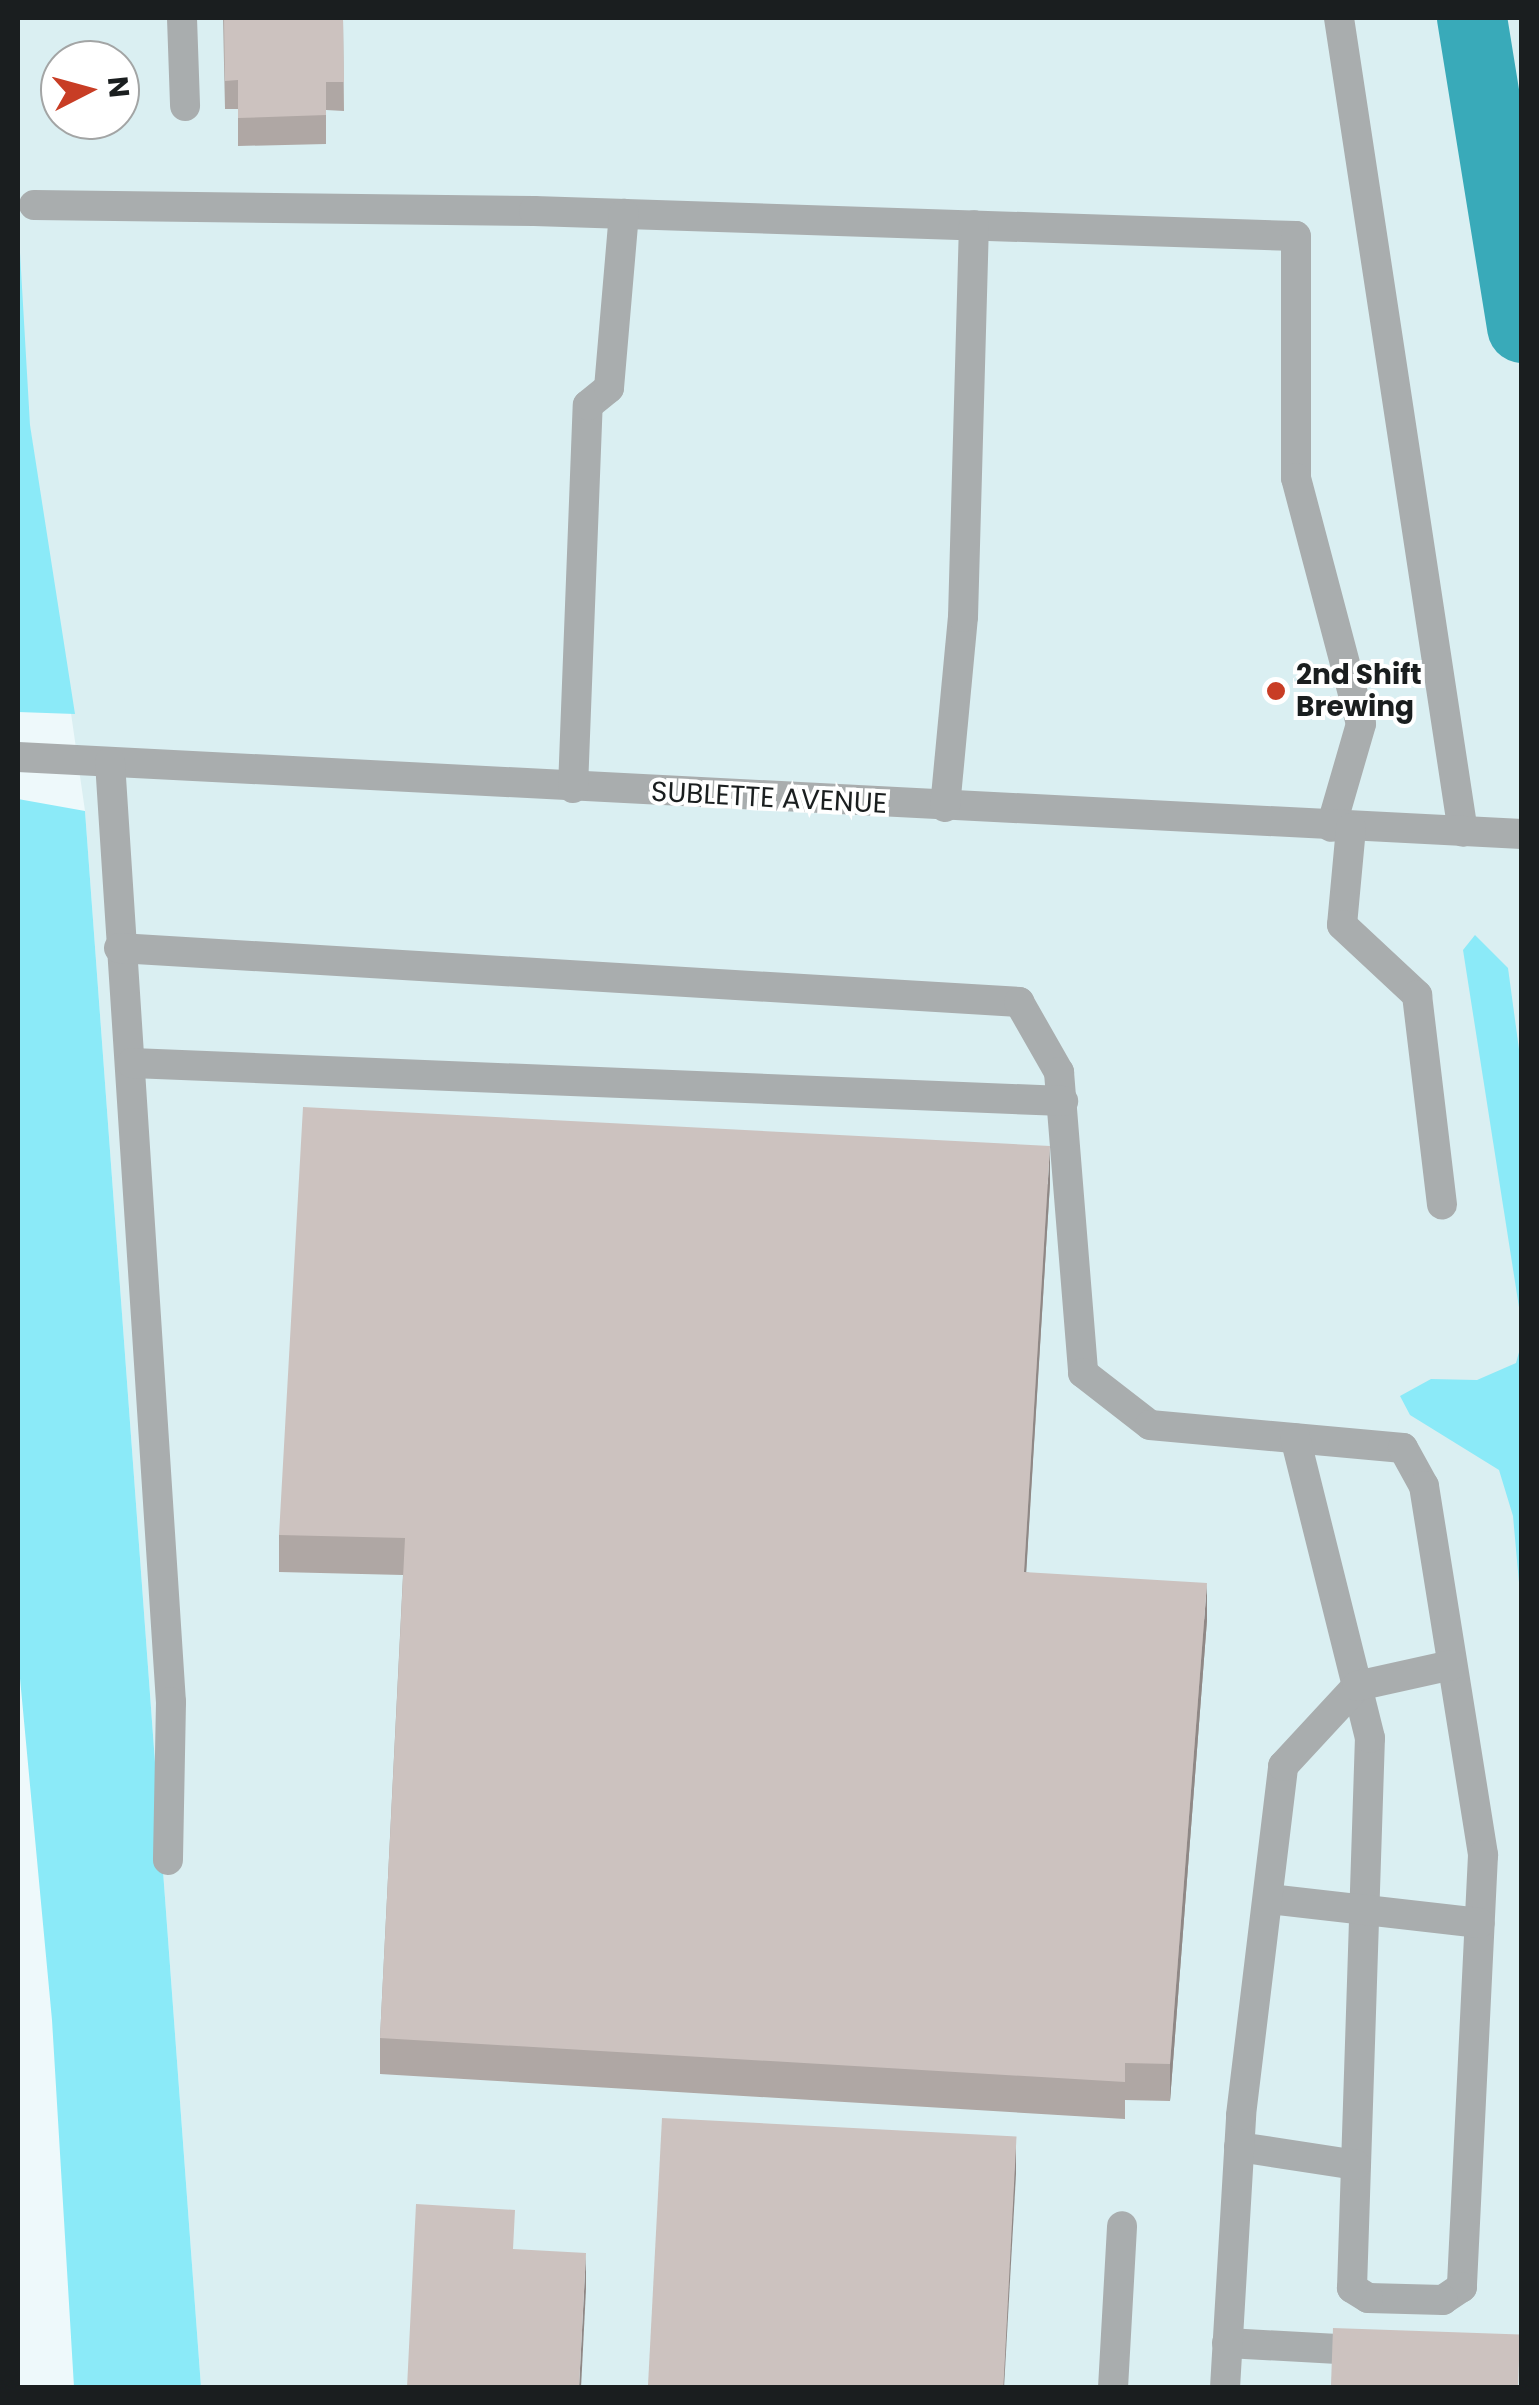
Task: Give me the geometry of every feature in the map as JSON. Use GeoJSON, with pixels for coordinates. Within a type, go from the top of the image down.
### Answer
{"type":"FeatureCollection","features":[{"type":"Feature","properties":{"kind":"street"},"geometry":{"type":"LineString","coordinates":[[182,18],[184,106]]}},
{"type":"Feature","properties":{"kind":"street"},"geometry":{"type":"LineString","coordinates":[[1339,18],[1464,832]]}},
{"type":"Feature","properties":{"kind":"street"},"geometry":{"type":"LineString","coordinates":[[34,205],[624,214],[1296,236],[1296,478],[1361,724],[1341,828],[1342,924],[1418,995],[1442,1205]]}},
{"type":"Feature","properties":{"kind":"street"},"geometry":{"type":"LineString","coordinates":[[573,788],[588,405],[609,388],[624,214]]}},
{"type":"Feature","properties":{"kind":"street"},"geometry":{"type":"LineString","coordinates":[[945,807],[963,617],[974,225]]}},
{"type":"Feature","properties":{"kind":"street","name":"SUBLETTE AVENUE"},"geometry":{"type":"LineString","coordinates":[[18,757],[1512,834]]}},
{"type":"Feature","properties":{"kind":"street"},"geometry":{"type":"LineString","coordinates":[[110,762],[119,948],[132,1062],[171,1702],[168,1860]]}},
{"type":"Feature","properties":{"kind":"street"},"geometry":{"type":"LineString","coordinates":[[119,948],[1019,1002],[1059,1072],[1073,1313],[1082,1373],[1150,1425],[1295,1438],[1403,1448],[1424,1486],[1483,1855],[1462,2287],[1444,2300],[1368,2298],[1352,2288],[1370,1738],[1295,1438]]}},
{"type":"Feature","properties":{"kind":"street"},"geometry":{"type":"LineString","coordinates":[[132,1062],[1063,1101]]}},
{"type":"Feature","properties":{"kind":"street"},"geometry":{"type":"LineString","coordinates":[[1225,2388],[1239,2147],[1282,1766],[1357,1686],[1452,1665]]}},
{"type":"Feature","properties":{"kind":"street"},"geometry":{"type":"LineString","coordinates":[[1268,1899],[1480,1924]]}},
{"type":"Feature","properties":{"kind":"street"},"geometry":{"type":"LineString","coordinates":[[1239,2147],[1356,2165]]}},
{"type":"Feature","properties":{"kind":"street"},"geometry":{"type":"LineString","coordinates":[[1113,2388],[1122,2226]]}},
{"type":"Feature","properties":{"kind":"street"},"geometry":{"type":"LineString","coordinates":[[1227,2343],[1398,2352]]}},
{"type":"Feature","properties":{"kind":"shaded area"},"geometry":{"type":"Polygon","coordinates":[[[18,18],[1521,18],[1521,2387],[201,2387],[85,811],[18,343],[18,18]]]}},
{"type":"Feature","properties":{"kind":"shaded area"},"geometry":{"type":"Polygon","coordinates":[[[18,218],[30,425],[75,714],[18,712],[18,218]]]}},
{"type":"Feature","properties":{"kind":"shaded area"},"geometry":{"type":"Polygon","coordinates":[[[18,799],[85,811],[201,2387],[74,2387],[52,2020],[18,1657],[18,799]]]}},
{"type":"Feature","properties":{"kind":"shaded area"},"geometry":{"type":"Polygon","coordinates":[[[1475,935],[1508,968],[1521,1064],[1521,1320],[1463,950],[1475,935]]]}},
{"type":"Feature","properties":{"kind":"shaded area"},"geometry":{"type":"Polygon","coordinates":[[[1521,1345],[1521,1605],[1513,1516],[1499,1470],[1410,1415],[1400,1396],[1431,1379],[1477,1380],[1516,1363],[1521,1345]]]}},
{"type":"Feature","properties":{"kind":"building"},"geometry":{"type":"Polygon","coordinates":[[[224,18],[343,18],[344,82],[326,82],[326,115],[238,118],[238,80],[225,81],[224,18]]]}},
{"type":"Feature","properties":{"kind":"building"},"geometry":{"type":"Polygon","coordinates":[[[303,1107],[1050,1146],[1024,1572],[1207,1583],[1170,2064],[1125,2063],[1125,2082],[380,2038],[405,1538],[279,1535],[303,1107]]]}},
{"type":"Feature","properties":{"kind":"building"},"geometry":{"type":"Polygon","coordinates":[[[662,2118],[1017,2137],[1003,2388],[648,2388],[662,2118]]]}},
{"type":"Feature","properties":{"kind":"building"},"geometry":{"type":"Polygon","coordinates":[[[416,2204],[515,2210],[513,2249],[586,2253],[579,2388],[407,2388],[416,2204]]]}},
{"type":"Feature","properties":{"kind":"building"},"geometry":{"type":"Polygon","coordinates":[[[1333,2328],[1520,2335],[1518,2388],[1331,2388],[1333,2328]]]}},
{"type":"Feature","properties":{"kind":"waterway"},"geometry":{"type":"LineString","coordinates":[[1472,18],[1522,328]]}},
{"type":"Feature","properties":{"kind":"place","name":"2nd Shift Brewing"},"geometry":{"type":"Point","coordinates":[1276,691]}}]}
